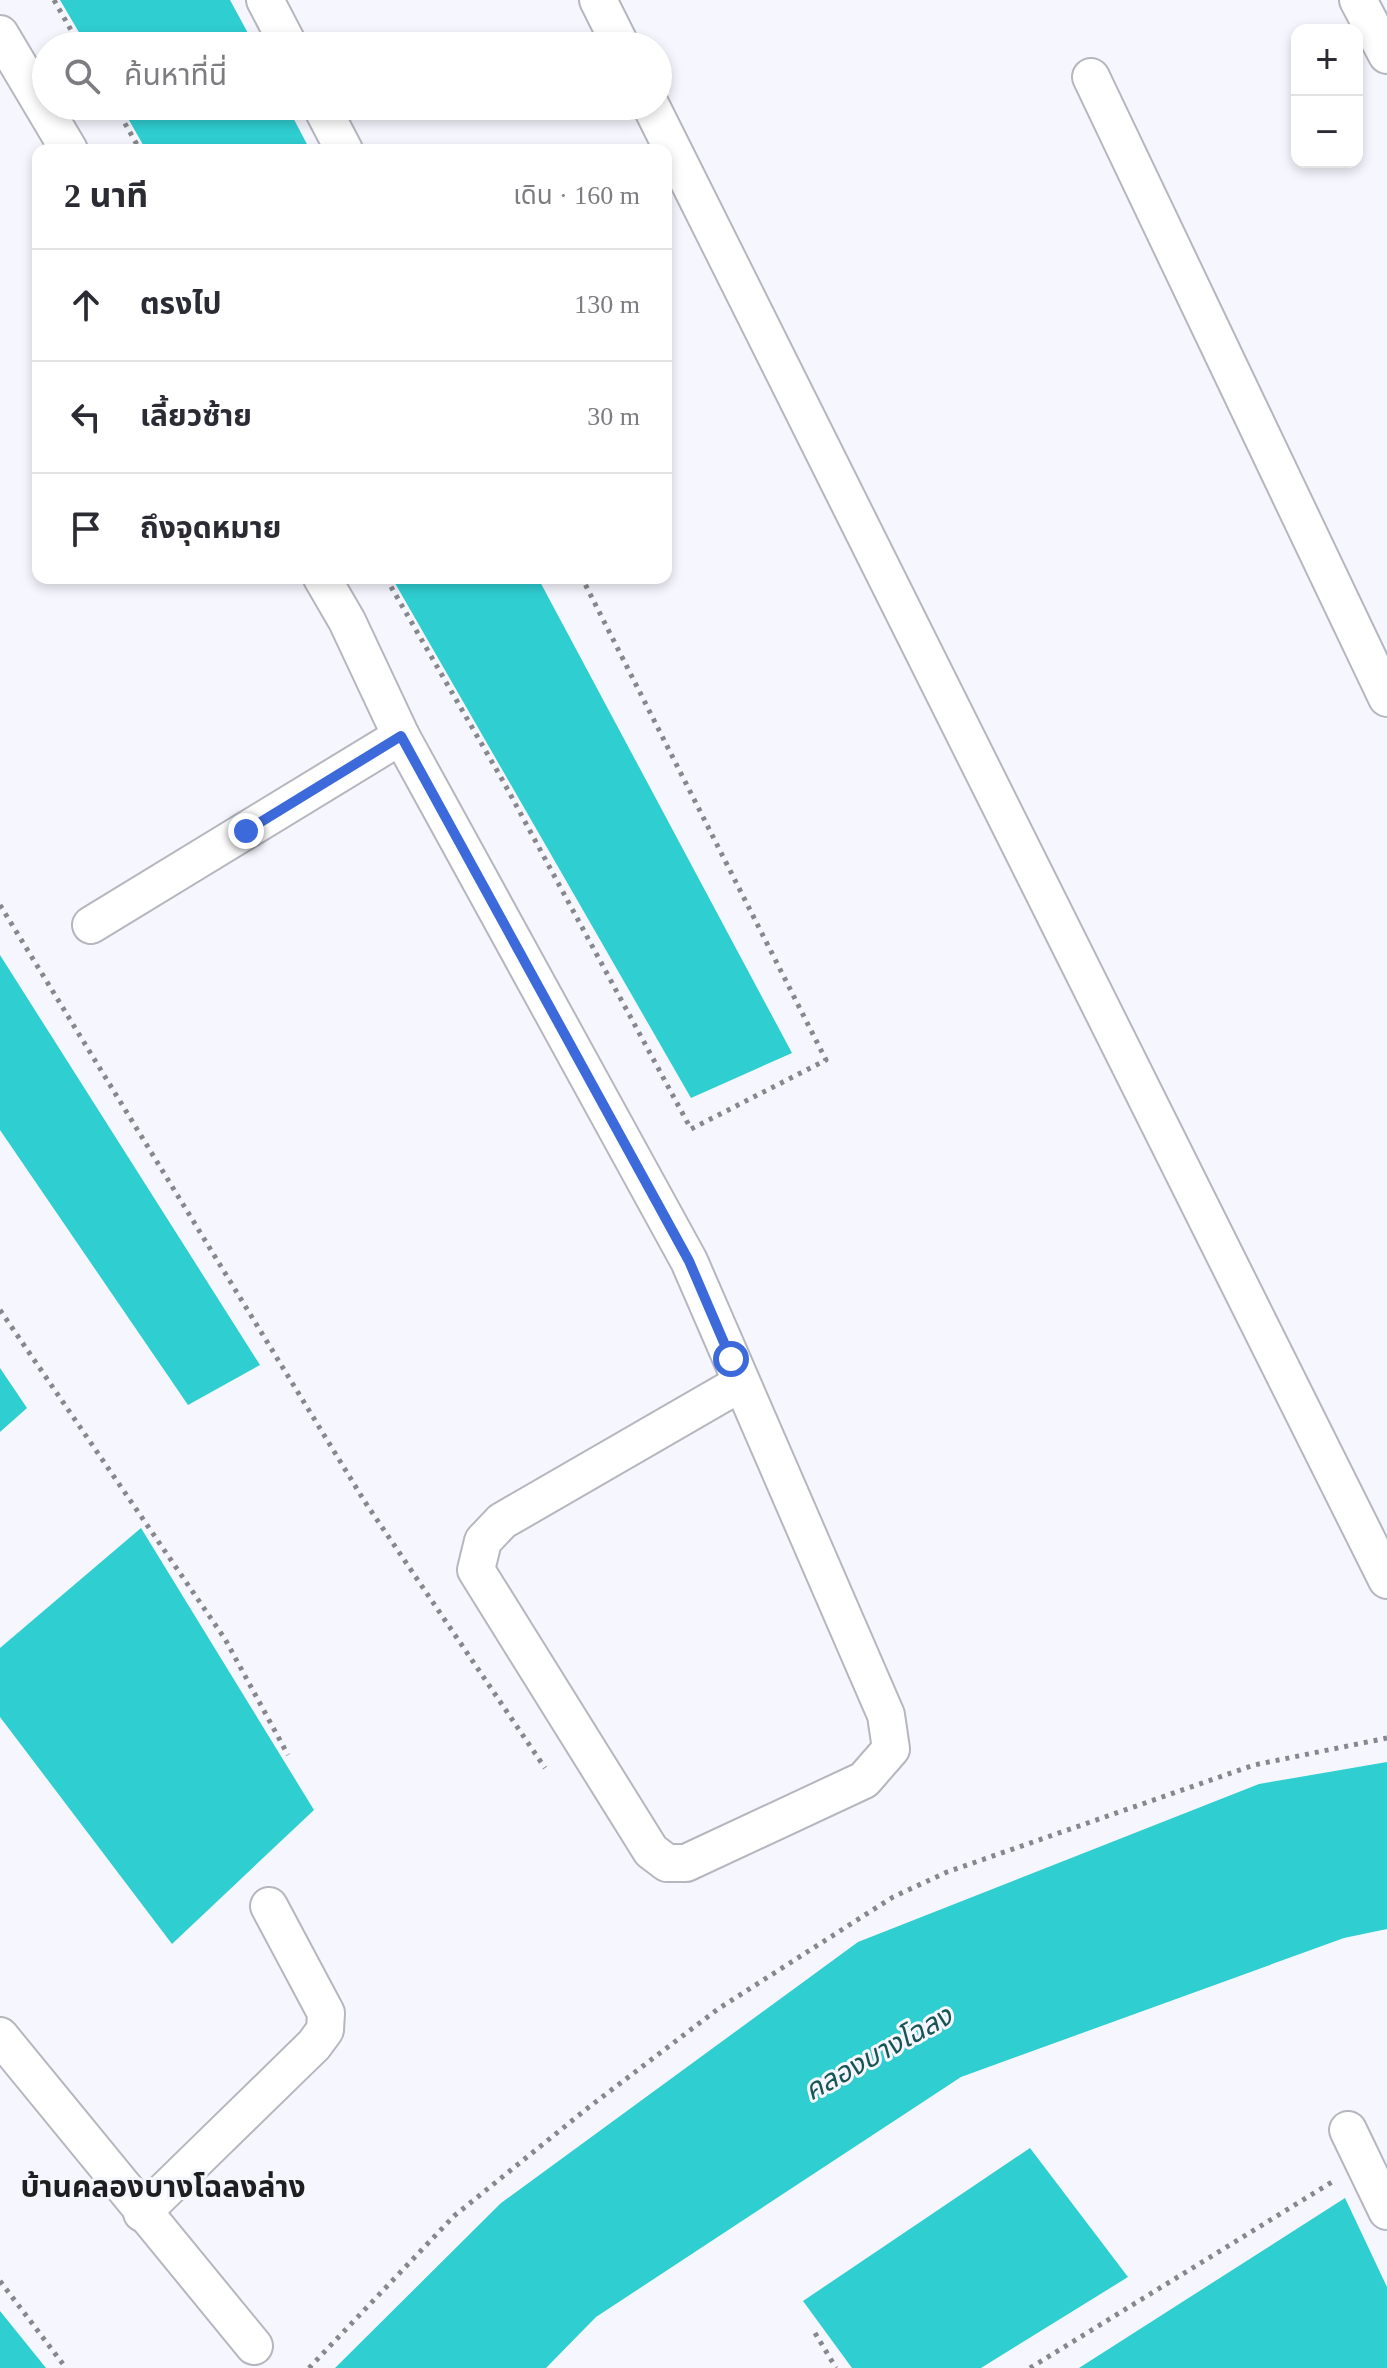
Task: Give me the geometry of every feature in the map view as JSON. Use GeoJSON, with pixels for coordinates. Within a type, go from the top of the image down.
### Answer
{"type":"FeatureCollection","features":[{"type":"Feature","properties":{"kind":"street"},"geometry":{"type":"LineString","coordinates":[[265,0],[282,32]]}},
{"type":"Feature","properties":{"kind":"street"},"geometry":{"type":"LineString","coordinates":[[598,0],[614,32]]}},
{"type":"Feature","properties":{"kind":"street"},"geometry":{"type":"LineString","coordinates":[[1358,0],[1387,55]]}},
{"type":"Feature","properties":{"kind":"street"},"geometry":{"type":"LineString","coordinates":[[0,34],[32,88]]}},
{"type":"Feature","properties":{"kind":"street"},"geometry":{"type":"LineString","coordinates":[[1091,77],[1387,698]]}},
{"type":"Feature","properties":{"kind":"street"},"geometry":{"type":"LineString","coordinates":[[51,120],[65,144]]}},
{"type":"Feature","properties":{"kind":"street"},"geometry":{"type":"LineString","coordinates":[[328,120],[341,144]]}},
{"type":"Feature","properties":{"kind":"street"},"geometry":{"type":"LineString","coordinates":[[658,120],[670,144]]}},
{"type":"Feature","properties":{"kind":"street"},"geometry":{"type":"LineString","coordinates":[[672,148],[1387,1580]]}},
{"type":"Feature","properties":{"kind":"street"},"geometry":{"type":"LineString","coordinates":[[325,584],[347,621],[401,736],[689,1261],[886,1715],[891,1749],[864,1780],[686,1863],[667,1863],[651,1851],[476,1570],[483,1541],[502,1521],[741,1383]]}},
{"type":"Feature","properties":{"kind":"street"},"geometry":{"type":"LineString","coordinates":[[91,925],[401,736]]}},
{"type":"Feature","properties":{"kind":"street"},"geometry":{"type":"LineString","coordinates":[[142,2213],[314,2045],[325,2030],[326,2013],[269,1906]]}},
{"type":"Feature","properties":{"kind":"street"},"geometry":{"type":"LineString","coordinates":[[0,2036],[254,2346]]}},
{"type":"Feature","properties":{"kind":"street"},"geometry":{"type":"LineString","coordinates":[[1348,2130],[1387,2211]]}},
{"type":"Feature","properties":{"kind":"path"},"geometry":{"type":"LineString","coordinates":[[54,0],[72,32]]}},
{"type":"Feature","properties":{"kind":"path"},"geometry":{"type":"LineString","coordinates":[[123,120],[137,144]]}},
{"type":"Feature","properties":{"kind":"path"},"geometry":{"type":"LineString","coordinates":[[389,584],[503,781],[691,1129],[826,1060],[585,584]]}},
{"type":"Feature","properties":{"kind":"path"},"geometry":{"type":"LineString","coordinates":[[0,905],[356,1488],[545,1768]]}},
{"type":"Feature","properties":{"kind":"path"},"geometry":{"type":"LineString","coordinates":[[0,1310],[225,1639],[288,1755]]}},
{"type":"Feature","properties":{"kind":"path"},"geometry":{"type":"LineString","coordinates":[[309,2368],[454,2216],[718,2009],[893,1897],[947,1872],[1254,1765],[1387,1738]]}},
{"type":"Feature","properties":{"kind":"path"},"geometry":{"type":"LineString","coordinates":[[1030,2368],[1337,2180]]}},
{"type":"Feature","properties":{"kind":"path"},"geometry":{"type":"LineString","coordinates":[[0,2281],[66,2368]]}},
{"type":"Feature","properties":{"kind":"path"},"geometry":{"type":"LineString","coordinates":[[815,2333],[836,2368]]}},
{"type":"Feature","properties":{"kind":"water"},"geometry":{"type":"Polygon","coordinates":[[[60,0],[230,0],[247,32],[79,32],[60,0]]]}},
{"type":"Feature","properties":{"kind":"water"},"geometry":{"type":"Polygon","coordinates":[[[129,120],[294,120],[307,144],[143,144],[129,120]]]}},
{"type":"Feature","properties":{"kind":"water"},"geometry":{"type":"Polygon","coordinates":[[[395,584],[541,584],[792,1053],[691,1098],[395,584]]]}},
{"type":"Feature","properties":{"kind":"water"},"geometry":{"type":"Polygon","coordinates":[[[0,955],[260,1365],[188,1405],[0,1130],[0,955]]]}},
{"type":"Feature","properties":{"kind":"water"},"geometry":{"type":"Polygon","coordinates":[[[0,1368],[27,1408],[0,1432],[0,1368]]]}},
{"type":"Feature","properties":{"kind":"water"},"geometry":{"type":"Polygon","coordinates":[[[141,1528],[314,1810],[172,1944],[0,1717],[0,1648],[141,1528]]]}},
{"type":"Feature","properties":{"kind":"water","name":"คลองบางโฉลง"},"geometry":{"type":"Polygon","coordinates":[[[1387,1762],[1387,1929],[1344,1938],[961,2077],[596,2317],[546,2368],[335,2368],[501,2203],[858,1942],[1259,1784],[1387,1762]]]}},
{"type":"Feature","properties":{"kind":"water"},"geometry":{"type":"Polygon","coordinates":[[[1030,2148],[1128,2277],[981,2368],[852,2368],[803,2301],[1030,2148]]]}},
{"type":"Feature","properties":{"kind":"water"},"geometry":{"type":"Polygon","coordinates":[[[1345,2198],[1387,2287],[1387,2368],[1079,2368],[1345,2198]]]}},
{"type":"Feature","properties":{"kind":"water"},"geometry":{"type":"Polygon","coordinates":[[[0,2311],[46,2368],[0,2368],[0,2311]]]}},
{"type":"Feature","properties":{"kind":"district","name":"บ้านคลองบางโฉลงล่าง"},"geometry":{"type":"Point","coordinates":[163,2186]}},
{"type":"Feature","properties":{"kind":"route"},"geometry":{"type":"LineString","coordinates":[[246,831],[401,736],[689,1261],[731,1359]]}}]}
